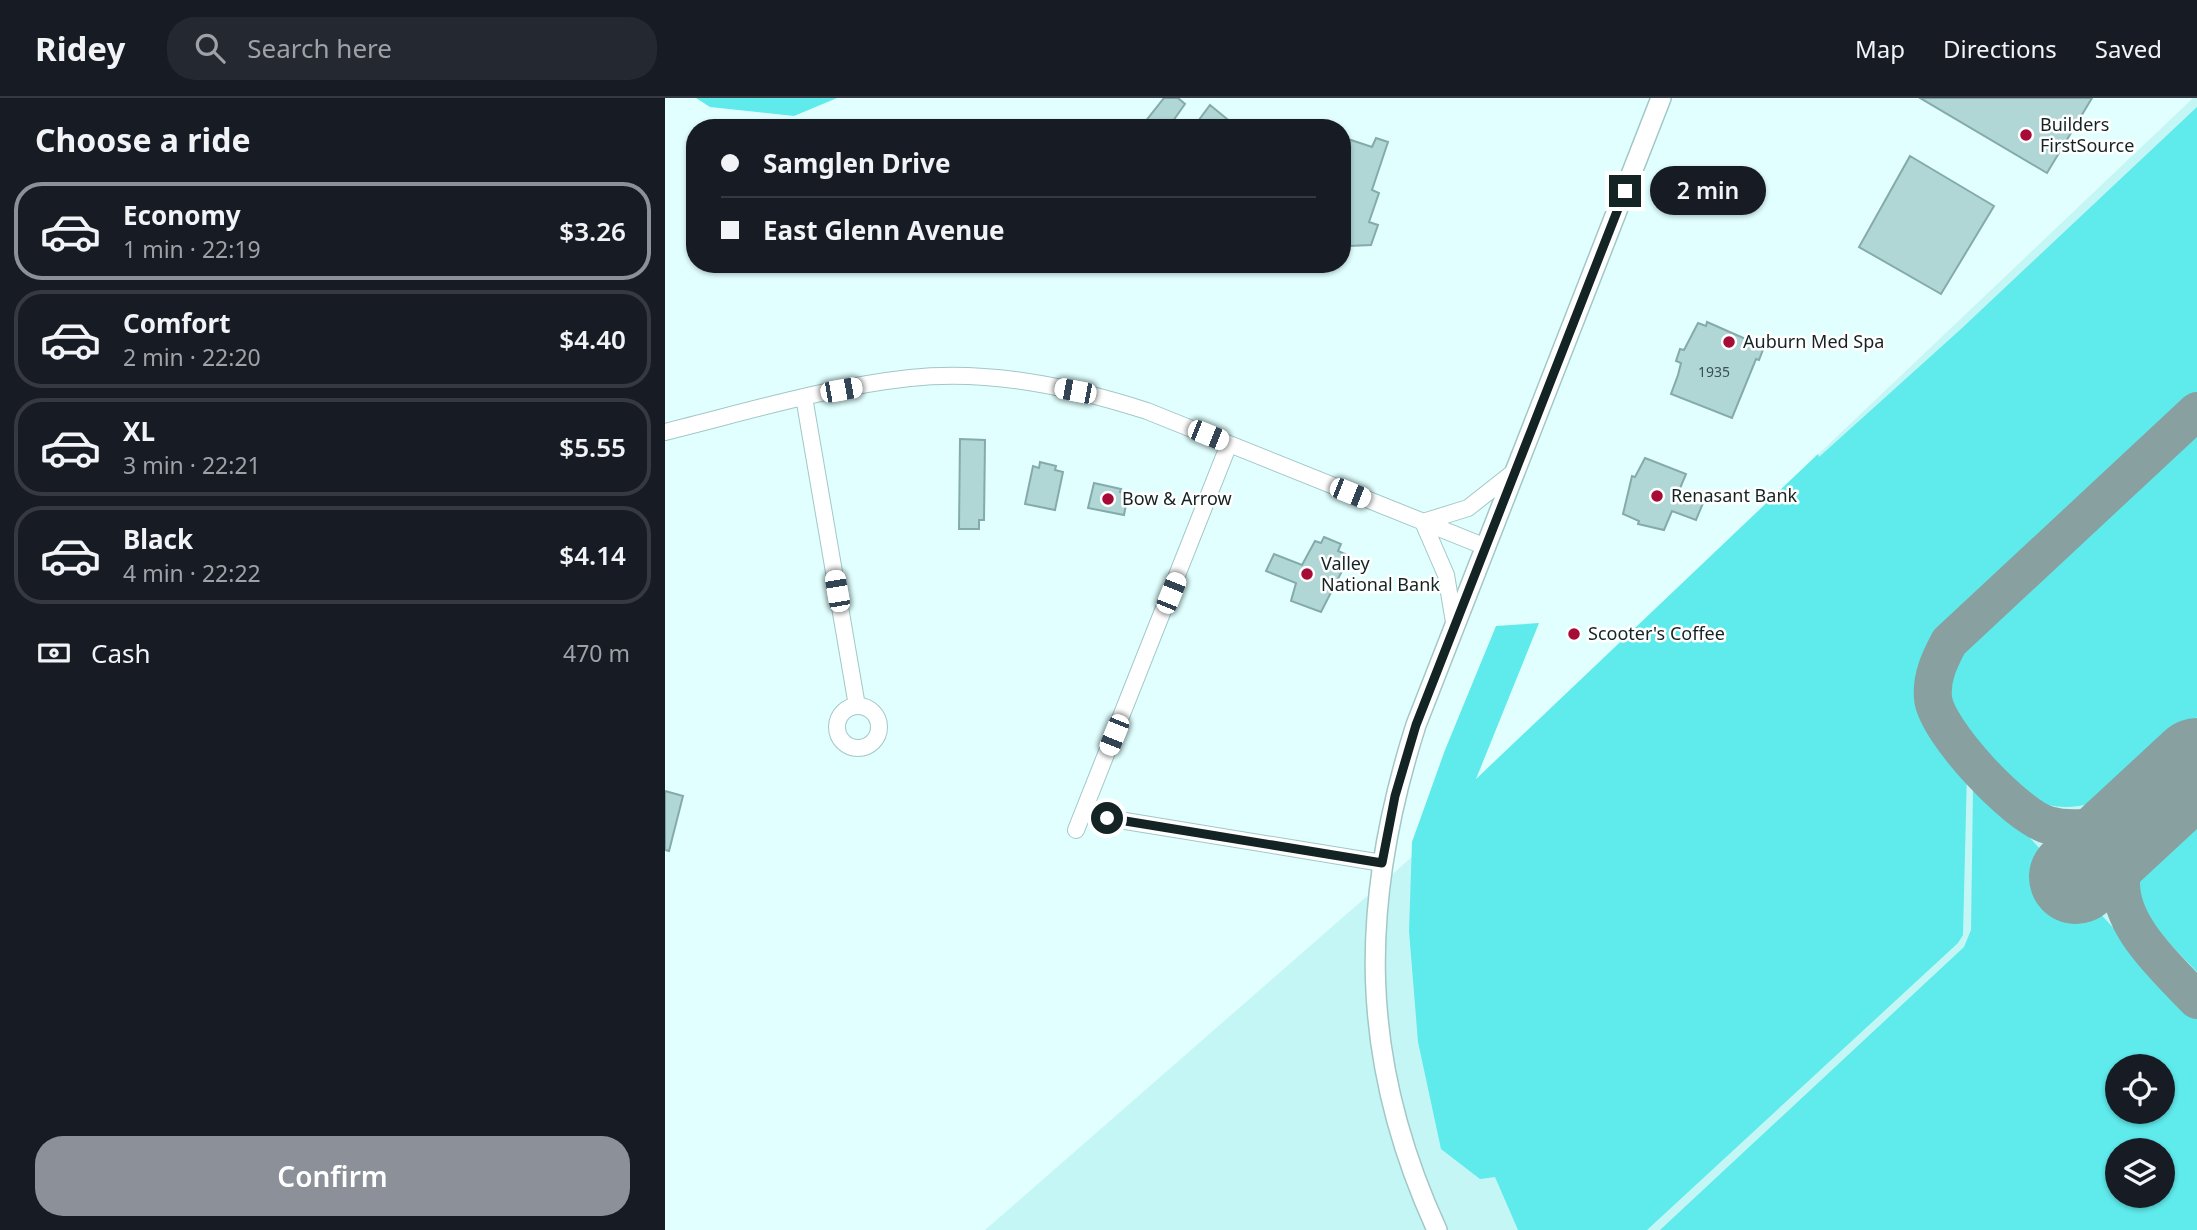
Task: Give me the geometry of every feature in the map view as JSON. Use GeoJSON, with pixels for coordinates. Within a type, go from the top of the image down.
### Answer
{"type":"FeatureCollection","features":[{"type":"Feature","properties":{"kind":"main road"},"geometry":{"type":"LineString","coordinates":[[1437,1230],[1401,1138],[1380,1039],[1374,938],[1382,863],[1404,762],[1661,98]]}},
{"type":"Feature","properties":{"kind":"street"},"geometry":{"type":"LineString","coordinates":[[665,432],[804,397],[912,378],[979,378],[1053,386],[1098,395],[1147,411],[1486,547]]}},
{"type":"Feature","properties":{"kind":"street"},"geometry":{"type":"LineString","coordinates":[[804,397],[857,706]]}},
{"type":"Feature","properties":{"kind":"street"},"geometry":{"type":"LineString","coordinates":[[1076,830],[1229,444]]}},
{"type":"Feature","properties":{"kind":"street"},"geometry":{"type":"LineString","coordinates":[[1423,522],[1468,508],[1517,470]]}},
{"type":"Feature","properties":{"kind":"street"},"geometry":{"type":"LineString","coordinates":[[1423,522],[1446,575],[1455,628]]}},
{"type":"Feature","properties":{"kind":"street"},"geometry":{"type":"LineString","coordinates":[[1084,810],[1107,818],[1382,863]]}},
{"type":"Feature","properties":{"kind":"shaded area"},"geometry":{"type":"Polygon","coordinates":[[[696,98],[837,98],[794,116],[710,107],[696,98]]]}},
{"type":"Feature","properties":{"kind":"shaded area"},"geometry":{"type":"Polygon","coordinates":[[[2193,98],[2197,98],[2197,1230],[985,1230],[1437,835],[1446,808],[2193,98]]]}},
{"type":"Feature","properties":{"kind":"shaded area"},"geometry":{"type":"Polygon","coordinates":[[[2197,107],[2197,395],[1954,621],[1935,646],[1923,674],[1922,704],[1926,719],[1934,734],[1967,771],[1963,935],[1958,943],[1647,1230],[1518,1230],[1495,1177],[1480,1179],[1441,1149],[1418,1042],[1409,931],[1412,842],[1445,750],[1496,626],[1539,623],[1476,779],[1818,454],[1819,457],[1961,329],[2197,107]]]}},
{"type":"Feature","properties":{"kind":"shaded area"},"geometry":{"type":"Polygon","coordinates":[[[2197,425],[2197,717],[2147,767],[2118,791],[2103,799],[2080,806],[2063,807],[2030,800],[2016,792],[1999,775],[1956,725],[1949,711],[1946,695],[1950,666],[1962,645],[2197,425]]]}},
{"type":"Feature","properties":{"kind":"shaded area"},"geometry":{"type":"Polygon","coordinates":[[[1979,783],[2197,1018],[2197,1230],[1660,1230],[1964,947],[1971,930],[1973,789],[1979,783]]]}},
{"type":"Feature","properties":{"kind":"shaded area"},"geometry":{"type":"Polygon","coordinates":[[[2197,804],[2197,972],[2171,945],[2148,914],[2141,897],[2139,880],[2142,862],[2153,844],[2197,804]]]}},
{"type":"Feature","properties":{"kind":"building"},"geometry":{"type":"Polygon","coordinates":[[[1164,98],[1178,98],[1185,104],[1174,119],[1147,119],[1164,98]]]}},
{"type":"Feature","properties":{"kind":"building","name":"Builders FirstSource"},"geometry":{"type":"Polygon","coordinates":[[[1920,98],[2092,98],[2047,173],[1920,98]]]}},
{"type":"Feature","properties":{"kind":"building"},"geometry":{"type":"Polygon","coordinates":[[[1210,105],[1227,119],[1200,119],[1210,105]]]}},
{"type":"Feature","properties":{"kind":"building"},"geometry":{"type":"Polygon","coordinates":[[[1376,138],[1388,142],[1372,190],[1379,193],[1369,222],[1378,225],[1371,245],[1351,246],[1351,140],[1372,147],[1376,138]]]}},
{"type":"Feature","properties":{"kind":"building"},"geometry":{"type":"Polygon","coordinates":[[[1910,156],[1994,206],[1941,294],[1859,247],[1910,156]]]}},
{"type":"Feature","properties":{"kind":"building"},"geometry":{"type":"Polygon","coordinates":[[[1707,322],[1764,347],[1759,360],[1756,359],[1732,418],[1671,394],[1681,363],[1676,361],[1680,349],[1684,350],[1698,323],[1706,326],[1707,322]]]}},
{"type":"Feature","properties":{"kind":"building"},"geometry":{"type":"Polygon","coordinates":[[[960,439],[985,440],[984,520],[979,520],[979,529],[959,529],[960,439]]]}},
{"type":"Feature","properties":{"kind":"building","name":"Renasant Bank"},"geometry":{"type":"Polygon","coordinates":[[[1645,458],[1686,474],[1678,493],[1703,503],[1696,520],[1672,511],[1664,530],[1638,524],[1639,521],[1623,514],[1632,476],[1635,477],[1645,458]]]}},
{"type":"Feature","properties":{"kind":"building"},"geometry":{"type":"Polygon","coordinates":[[[1040,462],[1056,466],[1055,470],[1063,472],[1055,510],[1025,504],[1033,466],[1039,468],[1040,462]]]}},
{"type":"Feature","properties":{"kind":"building"},"geometry":{"type":"Polygon","coordinates":[[[1094,483],[1121,489],[1120,492],[1128,494],[1124,515],[1088,508],[1094,483]]]}},
{"type":"Feature","properties":{"kind":"building","name":"Valley National Bank"},"geometry":{"type":"Polygon","coordinates":[[[1324,537],[1341,544],[1338,551],[1345,554],[1338,570],[1342,571],[1321,612],[1291,601],[1296,583],[1266,571],[1274,554],[1302,565],[1315,541],[1321,543],[1324,537]]]}},
{"type":"Feature","properties":{"kind":"building"},"geometry":{"type":"Polygon","coordinates":[[[665,791],[683,796],[669,851],[665,850],[665,791]]]}},
{"type":"Feature","properties":{"kind":"taxiway"},"geometry":{"type":"LineString","coordinates":[[2142,816],[2095,827],[2071,828],[2048,825],[2034,818],[1998,790],[1962,750],[1937,713],[1933,683],[1949,642],[2197,411]]}},
{"type":"Feature","properties":{"kind":"taxiway"},"geometry":{"type":"LineString","coordinates":[[2142,816],[2122,873],[2121,891],[2126,909],[2145,943],[2197,1000]]}},
{"type":"Feature","properties":{"kind":"runway"},"geometry":{"type":"LineString","coordinates":[[2076,877],[2197,765]]}},
{"type":"Feature","properties":{"kind":"place","name":"Builders FirstSource"},"geometry":{"type":"Point","coordinates":[2026,135]}},
{"type":"Feature","properties":{"kind":"place","name":"Auburn Med Spa"},"geometry":{"type":"Point","coordinates":[1729,342]}},
{"type":"Feature","properties":{"kind":"place","name":"Renasant Bank"},"geometry":{"type":"Point","coordinates":[1657,496]}},
{"type":"Feature","properties":{"kind":"place","name":"Bow & Arrow"},"geometry":{"type":"Point","coordinates":[1108,499]}},
{"type":"Feature","properties":{"kind":"place","name":"Valley National Bank"},"geometry":{"type":"Point","coordinates":[1307,574]}},
{"type":"Feature","properties":{"kind":"place","name":"Scooter's Coffee"},"geometry":{"type":"Point","coordinates":[1574,634]}},
{"type":"Feature","properties":{"kind":"route"},"geometry":{"type":"LineString","coordinates":[[1107,818],[1382,863],[1404,762],[1429,689],[1625,191]]}}]}
